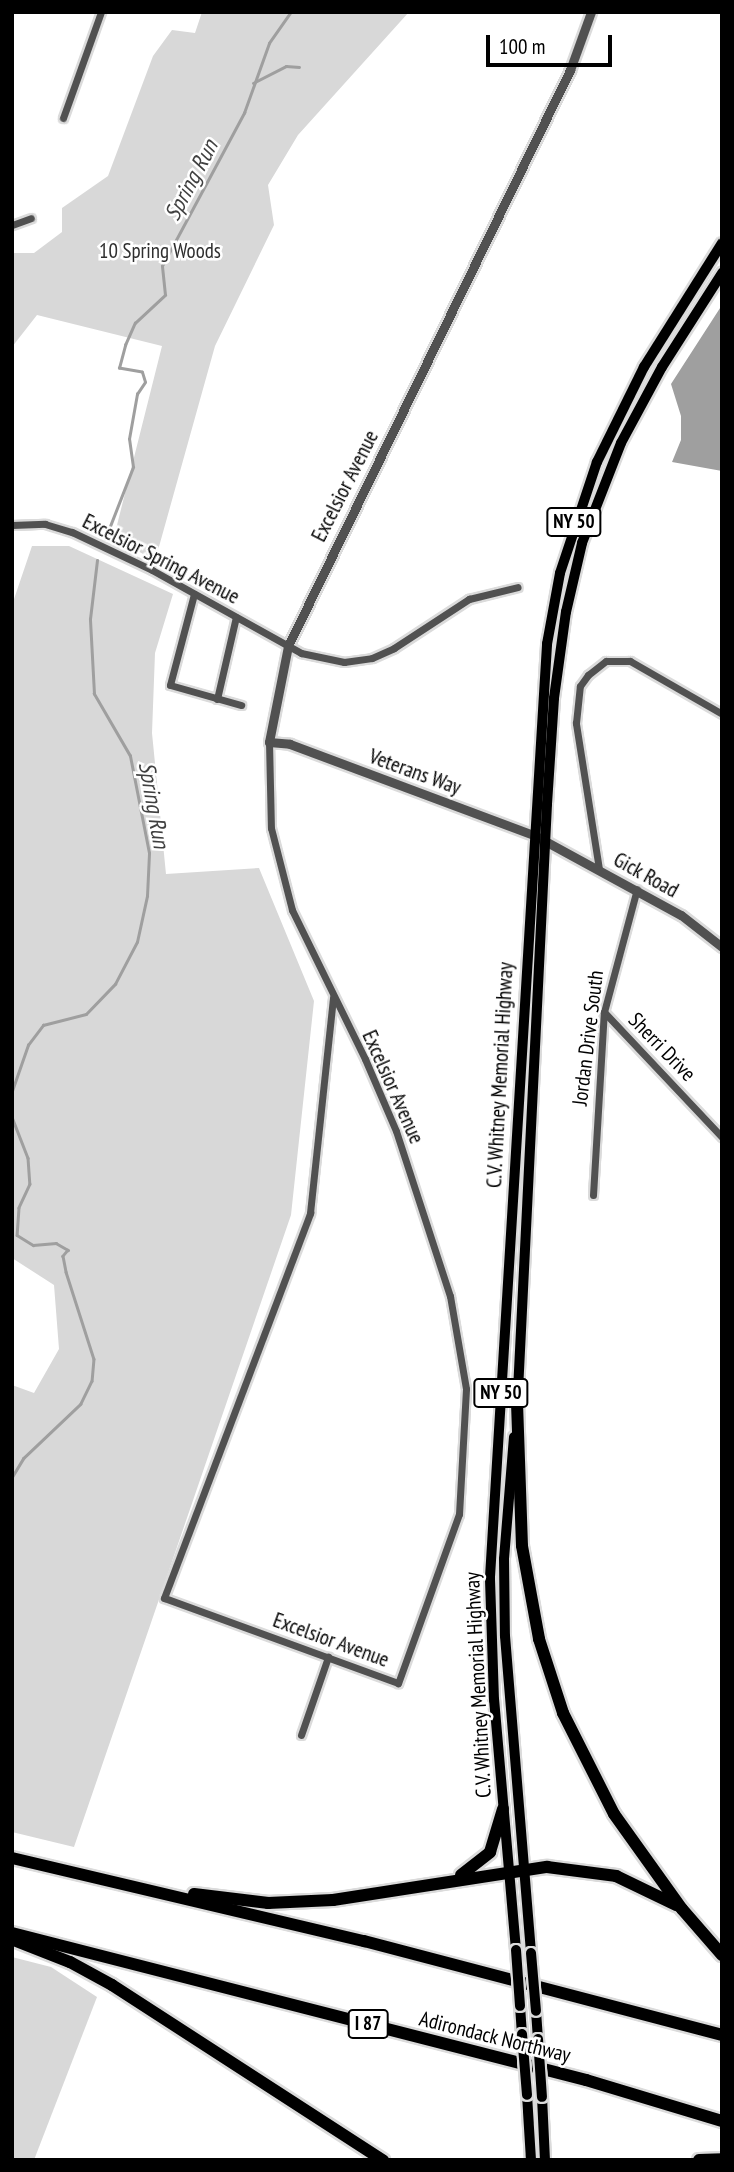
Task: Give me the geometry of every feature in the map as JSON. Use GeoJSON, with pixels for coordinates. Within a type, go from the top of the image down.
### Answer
{"type":"FeatureCollection","features":[{"type":"Feature","properties":{"kind":"highway","name":"C.V. Whitney Memorial Highway"},"geometry":{"type":"LineString","coordinates":[[531,2160],[503,1809],[490,1577],[547,644],[560,573],[580,503],[619,413],[722,243]]}},
{"type":"Feature","properties":{"kind":"highway","name":"C.V. Whitney Memorial Highway"},"geometry":{"type":"LineString","coordinates":[[545,2160],[536,2011],[508,1682],[504,1559],[517,1403],[560,646],[582,543],[631,422],[722,273]]}},
{"type":"Feature","properties":{"kind":"highway"},"geometry":{"type":"LineString","coordinates":[[517,1403],[522,1546],[550,1674],[603,1794],[682,1909],[722,1955]]}},
{"type":"Feature","properties":{"kind":"highway"},"geometry":{"type":"LineString","coordinates":[[445,1883],[475,1868],[491,1852],[503,1809]]}},
{"type":"Feature","properties":{"kind":"highway"},"geometry":{"type":"LineString","coordinates":[[12,1858],[130,1884],[527,1982],[722,2035]]}},
{"type":"Feature","properties":{"kind":"highway"},"geometry":{"type":"LineString","coordinates":[[130,1884],[268,1903],[333,1900],[523,1869],[598,1870],[651,1890],[682,1909]]}},
{"type":"Feature","properties":{"kind":"highway","name":"Adirondack Northway"},"geometry":{"type":"LineString","coordinates":[[12,1933],[610,2086],[722,2121]]}},
{"type":"Feature","properties":{"kind":"highway"},"geometry":{"type":"LineString","coordinates":[[12,1940],[70,1962],[112,1985],[383,2160]]}},
{"type":"Feature","properties":{"kind":"highway"},"geometry":{"type":"LineString","coordinates":[[699,2160],[722,2159]]}},
{"type":"Feature","properties":{"kind":"street"},"geometry":{"type":"LineString","coordinates":[[63,118],[101,12]]}},
{"type":"Feature","properties":{"kind":"street","name":"Excelsior Avenue"},"geometry":{"type":"LineString","coordinates":[[333,997],[310,1213],[164,1598],[398,1683],[460,1514],[466,1389],[450,1296],[430,1228],[396,1131],[333,997],[292,910],[279,866],[268,797],[269,742],[288,646],[570,70],[591,12]]}},
{"type":"Feature","properties":{"kind":"street"},"geometry":{"type":"LineString","coordinates":[[12,225],[31,218]]}},
{"type":"Feature","properties":{"kind":"street","name":"Excelsior Spring Avenue"},"geometry":{"type":"LineString","coordinates":[[12,524],[54,526],[152,570],[288,646],[321,659],[363,661],[394,648],[469,599],[518,587]]}},
{"type":"Feature","properties":{"kind":"street"},"geometry":{"type":"LineString","coordinates":[[194,594],[170,685],[241,705]]}},
{"type":"Feature","properties":{"kind":"street"},"geometry":{"type":"LineString","coordinates":[[217,699],[236,617]]}},
{"type":"Feature","properties":{"kind":"street"},"geometry":{"type":"LineString","coordinates":[[599,869],[576,723],[577,701],[587,675],[606,661],[630,661],[722,714]]}},
{"type":"Feature","properties":{"kind":"street","name":"Veterans Way"},"geometry":{"type":"LineString","coordinates":[[269,742],[290,744],[534,835],[547,844]]}},
{"type":"Feature","properties":{"kind":"street","name":"Gick Road"},"geometry":{"type":"LineString","coordinates":[[547,844],[637,889],[681,915],[722,947]]}},
{"type":"Feature","properties":{"kind":"street","name":"Jordan Drive South"},"geometry":{"type":"LineString","coordinates":[[593,1195],[604,1012],[637,889]]}},
{"type":"Feature","properties":{"kind":"street","name":"Sherri Drive"},"geometry":{"type":"LineString","coordinates":[[604,1012],[722,1137]]}},
{"type":"Feature","properties":{"kind":"street"},"geometry":{"type":"LineString","coordinates":[[301,1735],[328,1657]]}},
{"type":"Feature","properties":{"kind":"green space","name":"10 Spring Woods"},"geometry":{"type":"Polygon","coordinates":[[[202,12],[409,12],[298,135],[268,185],[274,225],[215,346],[155,561],[114,537],[162,346],[37,315],[12,347],[12,253],[34,253],[62,232],[62,208],[108,176],[153,56],[172,30],[195,33],[202,12]]]}},
{"type":"Feature","properties":{"kind":"green space"},"geometry":{"type":"Polygon","coordinates":[[[32,546],[69,546],[173,594],[155,653],[152,733],[166,874],[259,868],[314,1001],[291,1215],[74,1847],[12,1832],[12,1385],[34,1393],[59,1349],[54,1285],[12,1258],[12,605],[32,546]]]}},
{"type":"Feature","properties":{"kind":"green space"},"geometry":{"type":"Polygon","coordinates":[[[12,1957],[51,1967],[97,1997],[34,2160],[12,2160],[12,1957]]]}},
{"type":"Feature","properties":{"kind":"shaded area"},"geometry":{"type":"Polygon","coordinates":[[[722,305],[722,471],[672,462],[681,440],[681,416],[671,384],[722,305]]]}},
{"type":"Feature","properties":{"kind":"waterway","name":"Spring Run"},"geometry":{"type":"LineString","coordinates":[[105,539],[133,467],[129,439],[137,394],[145,382],[142,372],[119,368],[125,345],[135,323],[165,295],[162,266],[244,113],[269,43],[291,12]]}},
{"type":"Feature","properties":{"kind":"waterway"},"geometry":{"type":"LineString","coordinates":[[253,83],[286,66],[299,67]]}},
{"type":"Feature","properties":{"kind":"waterway","name":"Spring Run"},"geometry":{"type":"LineString","coordinates":[[12,1091],[28,1045],[43,1025],[86,1014],[115,984],[137,942],[147,896],[149,853],[130,756],[94,694],[90,619],[97,560]]}},
{"type":"Feature","properties":{"kind":"waterway","name":"Spring Run"},"geometry":{"type":"LineString","coordinates":[[12,1117],[28,1158],[30,1184],[19,1208],[17,1235],[33,1245],[56,1243],[68,1250],[63,1256],[66,1272],[94,1359],[92,1381],[81,1404],[24,1458],[12,1478]]}}]}
